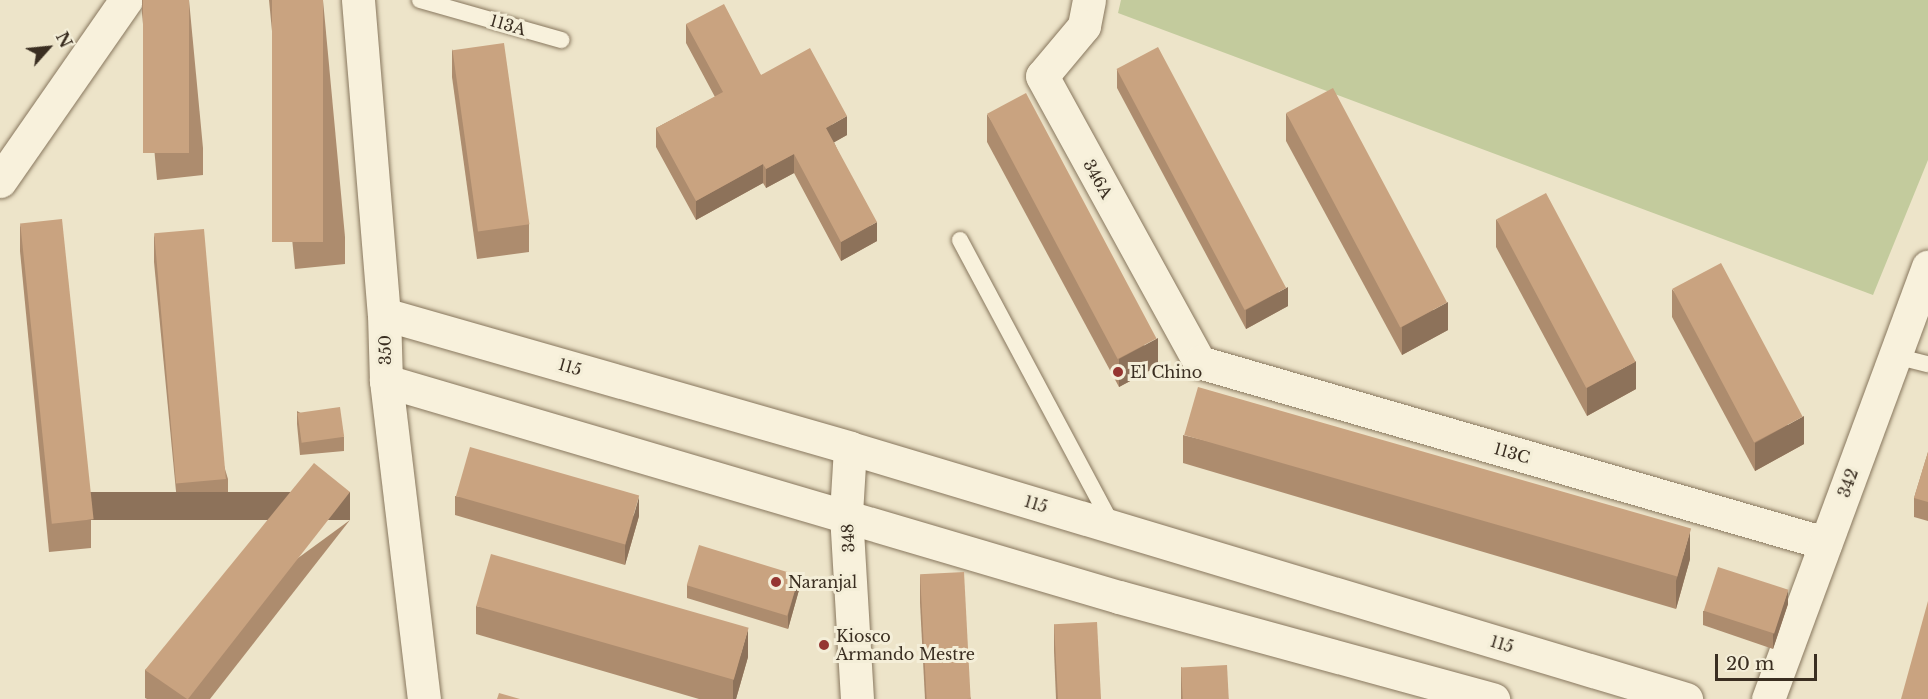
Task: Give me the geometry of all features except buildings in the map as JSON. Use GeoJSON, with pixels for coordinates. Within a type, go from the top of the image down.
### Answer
{"type":"FeatureCollection","features":[{"type":"Feature","properties":{"kind":"street"},"geometry":{"type":"LineString","coordinates":[[0,181],[126,0]]}},
{"type":"Feature","properties":{"kind":"street","name":"350"},"geometry":{"type":"LineString","coordinates":[[358,0],[384,314],[386,381],[424,699]]}},
{"type":"Feature","properties":{"kind":"street","name":"346A"},"geometry":{"type":"LineString","coordinates":[[1089,0],[1084,26],[1042,76],[1199,362]]}},
{"type":"Feature","properties":{"kind":"street","name":"342"},"geometry":{"type":"LineString","coordinates":[[1768,699],[1928,267]]}},
{"type":"Feature","properties":{"kind":"street","name":"115"},"geometry":{"type":"LineString","coordinates":[[384,314],[850,448],[1686,699]]}},
{"type":"Feature","properties":{"kind":"street","name":"113C"},"geometry":{"type":"LineString","coordinates":[[1199,362],[1826,543]]}},
{"type":"Feature","properties":{"kind":"street"},"geometry":{"type":"LineString","coordinates":[[386,381],[846,514],[1119,597],[1493,699]]}},
{"type":"Feature","properties":{"kind":"street","name":"348"},"geometry":{"type":"LineString","coordinates":[[850,448],[846,514],[857,699]]}},
{"type":"Feature","properties":{"kind":"lane","name":"113A"},"geometry":{"type":"LineString","coordinates":[[420,0],[561,40]]}},
{"type":"Feature","properties":{"kind":"lane"},"geometry":{"type":"LineString","coordinates":[[960,240],[1114,527]]}},
{"type":"Feature","properties":{"kind":"lane"},"geometry":{"type":"LineString","coordinates":[[1895,356],[1928,364]]}},
{"type":"Feature","properties":{"kind":"green space"},"geometry":{"type":"Polygon","coordinates":[[[1121,0],[1928,0],[1928,160],[1873,295],[1118,13],[1121,0]]]}},
{"type":"Feature","properties":{"kind":"place","name":"El Chino"},"geometry":{"type":"Point","coordinates":[1118,372]}},
{"type":"Feature","properties":{"kind":"place","name":"Naranjal"},"geometry":{"type":"Point","coordinates":[776,582]}},
{"type":"Feature","properties":{"kind":"place","name":"Kiosco Armando Mestre"},"geometry":{"type":"Point","coordinates":[824,645]}}]}
